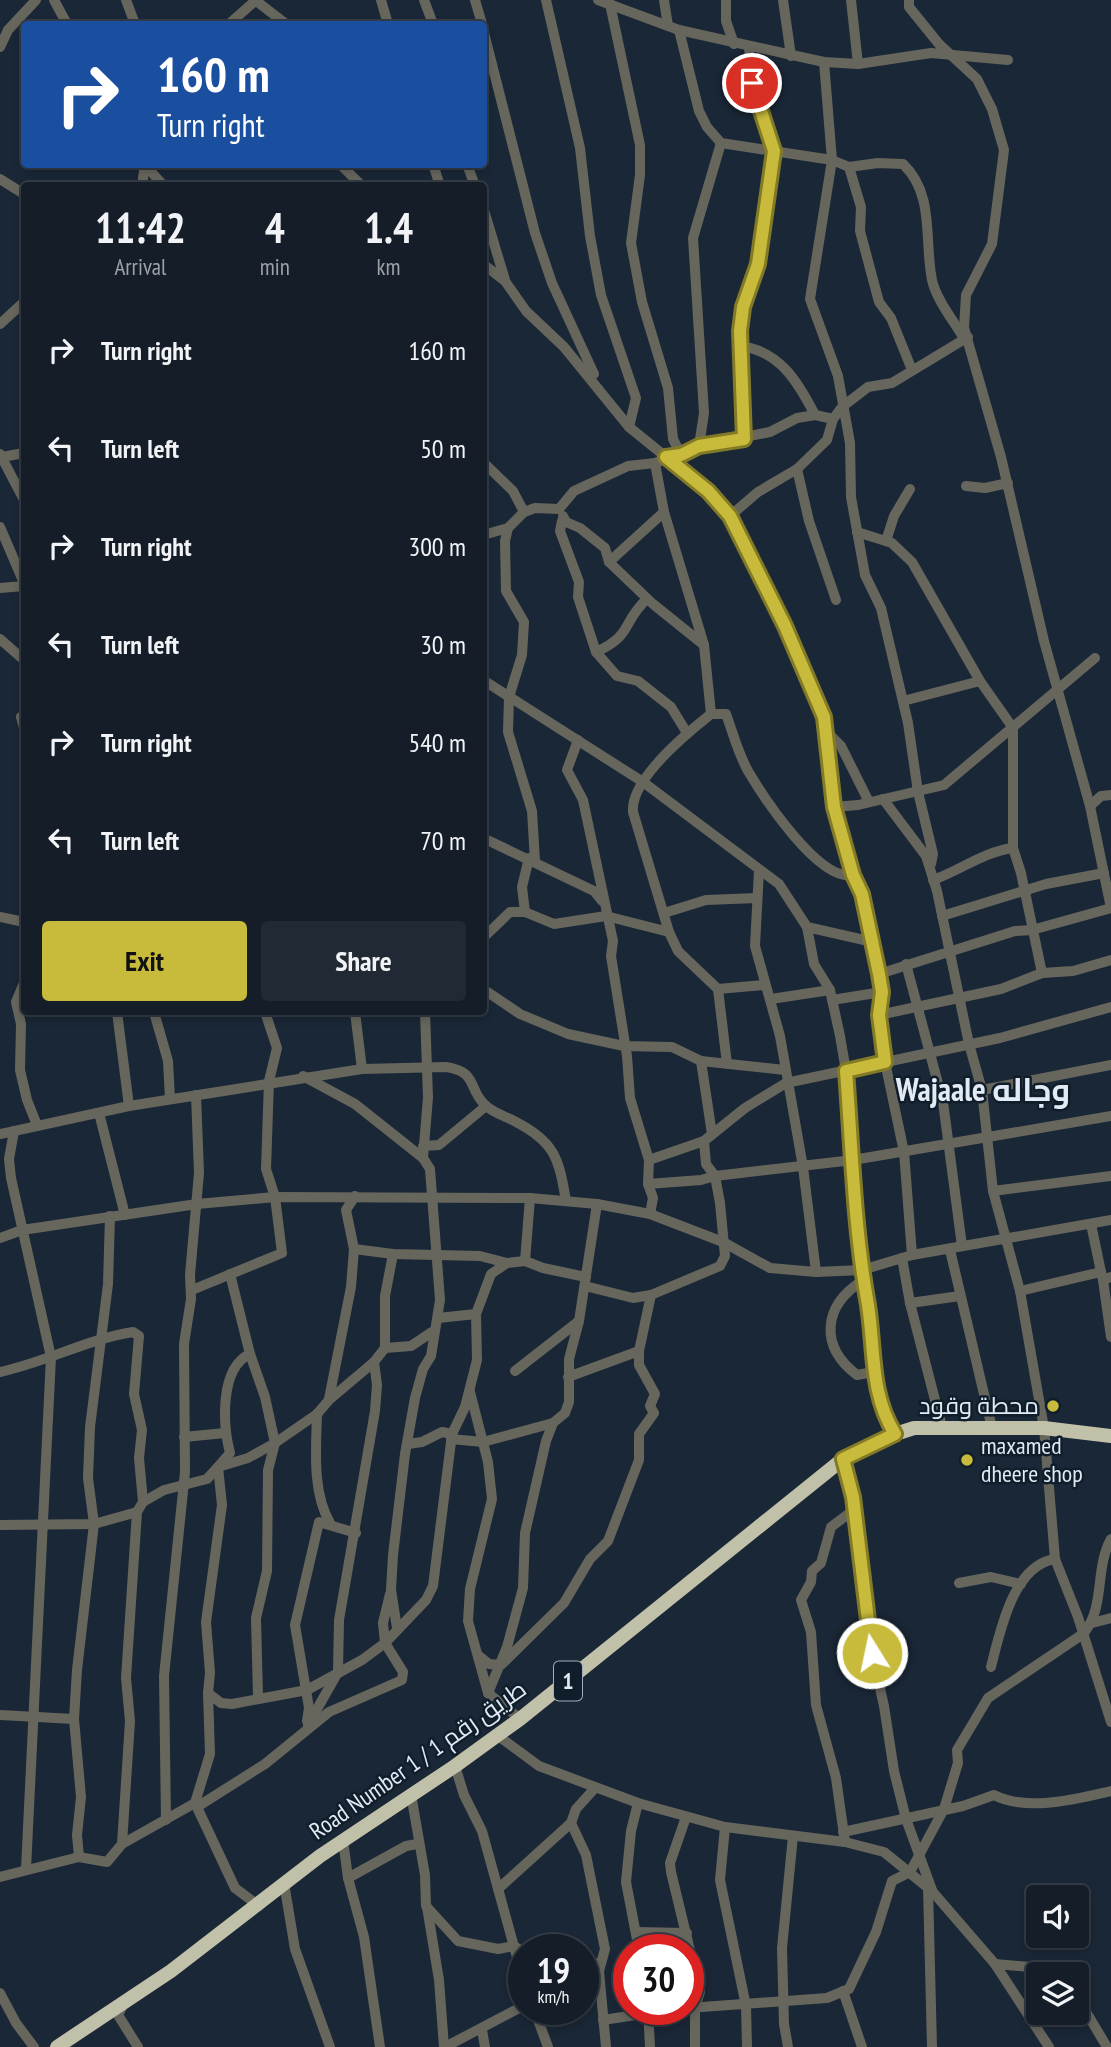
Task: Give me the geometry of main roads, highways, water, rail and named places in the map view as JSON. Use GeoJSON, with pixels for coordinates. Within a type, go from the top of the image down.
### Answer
{"type":"FeatureCollection","features":[{"type":"Feature","properties":{"kind":"highway","name":"Road Number 1 / طريق رقم 1"},"geometry":{"type":"LineString","coordinates":[[57,2047],[124,2004],[259,1906],[343,1840],[455,1766],[520,1719],[843,1459],[895,1434],[914,1428],[1044,1428],[1111,1436]]}},
{"type":"Feature","properties":{"kind":"place","name":"محطة وقود"},"geometry":{"type":"Point","coordinates":[1053,1406]}},
{"type":"Feature","properties":{"kind":"place","name":"maxamed dheere shop"},"geometry":{"type":"Point","coordinates":[967,1460]}},
{"type":"Feature","properties":{"kind":"district","name":"Wajaale وجاله"},"geometry":{"type":"Point","coordinates":[983,1090]}}]}
